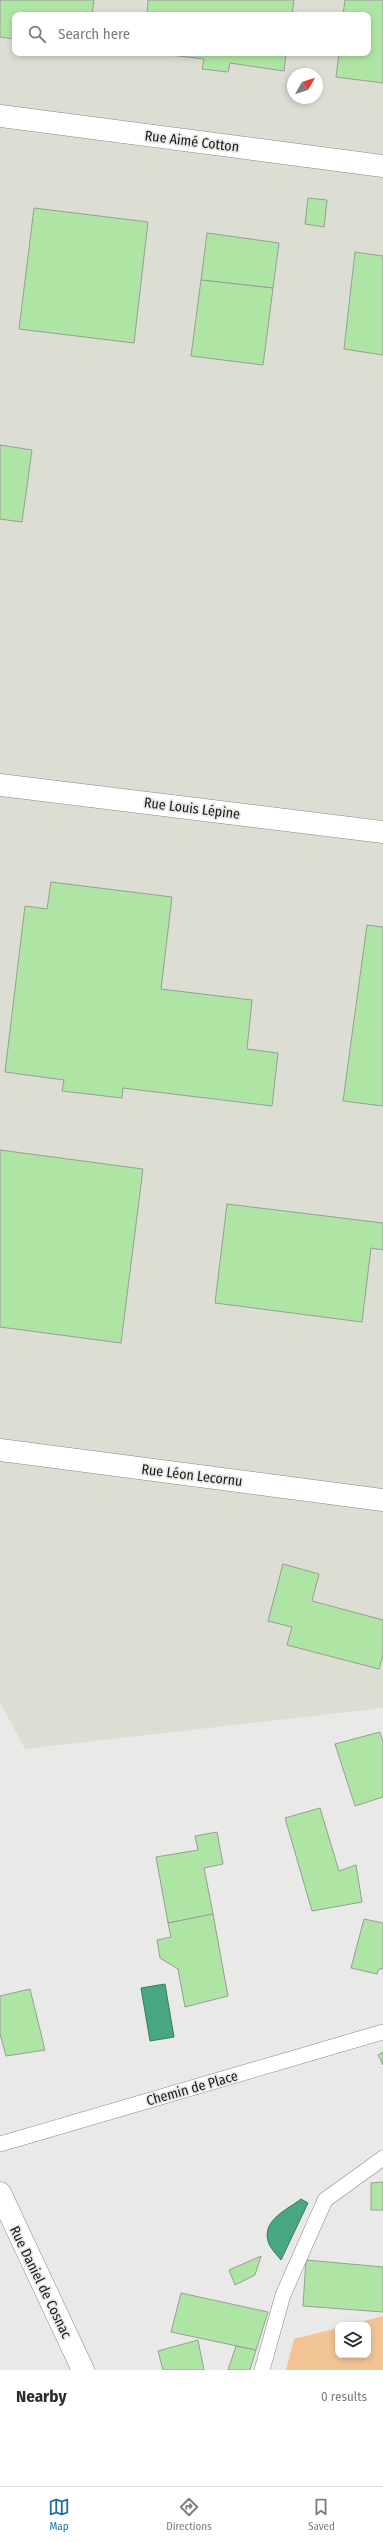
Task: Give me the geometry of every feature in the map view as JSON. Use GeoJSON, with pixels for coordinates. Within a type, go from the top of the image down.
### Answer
{"type":"FeatureCollection","features":[{"type":"Feature","properties":{"kind":"street","name":"Rue Aimé Cotton"},"geometry":{"type":"LineString","coordinates":[[0,116],[383,166]]}},
{"type":"Feature","properties":{"kind":"street","name":"Rue Louis Lépine"},"geometry":{"type":"LineString","coordinates":[[0,785],[383,832]]}},
{"type":"Feature","properties":{"kind":"street","name":"Rue Léon Lecornu"},"geometry":{"type":"LineString","coordinates":[[0,1450],[383,1500]]}},
{"type":"Feature","properties":{"kind":"street","name":"Rue Daniel de Cosnac"},"geometry":{"type":"LineString","coordinates":[[0,2193],[84,2370]]}},
{"type":"Feature","properties":{"kind":"lane","name":"Chemin de Place"},"geometry":{"type":"LineString","coordinates":[[0,2144],[383,2032]]}},
{"type":"Feature","properties":{"kind":"lane"},"geometry":{"type":"LineString","coordinates":[[262,2370],[283,2295],[325,2200],[383,2158]]}},
{"type":"Feature","properties":{"kind":"shaded area"},"geometry":{"type":"Polygon","coordinates":[[[0,0],[383,0],[383,1708],[25,1749],[0,1702],[0,0]]]}},
{"type":"Feature","properties":{"kind":"shaded area"},"geometry":{"type":"Polygon","coordinates":[[[165,1984],[174,2037],[150,2041],[141,1988],[165,1984]]]}},
{"type":"Feature","properties":{"kind":"shaded area"},"geometry":{"type":"Polygon","coordinates":[[[301,2199],[308,2203],[281,2260],[273,2251],[268,2241],[267,2234],[269,2227],[277,2216],[301,2199]]]}},
{"type":"Feature","properties":{"kind":"shaded area"},"geometry":{"type":"Polygon","coordinates":[[[383,2316],[383,2370],[286,2370],[294,2339],[335,2329],[335,2358],[371,2358],[371,2322],[360,2322],[383,2316]]]}},
{"type":"Feature","properties":{"kind":"building"},"geometry":{"type":"Polygon","coordinates":[[[0,0],[94,0],[92,12],[12,12],[12,39],[0,37],[0,0]]]}},
{"type":"Feature","properties":{"kind":"building"},"geometry":{"type":"Polygon","coordinates":[[[148,0],[294,0],[292,12],[147,12],[148,0]]]}},
{"type":"Feature","properties":{"kind":"building"},"geometry":{"type":"Polygon","coordinates":[[[345,0],[383,0],[383,83],[336,77],[339,56],[371,56],[371,12],[343,12],[345,0]]]}},
{"type":"Feature","properties":{"kind":"building"},"geometry":{"type":"Polygon","coordinates":[[[179,56],[286,56],[284,71],[230,63],[228,72],[202,69],[204,59],[179,56]]]}},
{"type":"Feature","properties":{"kind":"building"},"geometry":{"type":"Polygon","coordinates":[[[308,198],[327,200],[324,227],[305,224],[308,198]]]}},
{"type":"Feature","properties":{"kind":"building"},"geometry":{"type":"Polygon","coordinates":[[[34,208],[148,222],[134,343],[19,329],[34,208]]]}},
{"type":"Feature","properties":{"kind":"building"},"geometry":{"type":"Polygon","coordinates":[[[207,233],[279,243],[273,288],[201,280],[207,233]]]}},
{"type":"Feature","properties":{"kind":"building"},"geometry":{"type":"Polygon","coordinates":[[[355,252],[383,256],[383,355],[344,349],[355,252]]]}},
{"type":"Feature","properties":{"kind":"building"},"geometry":{"type":"Polygon","coordinates":[[[201,280],[273,288],[263,365],[191,356],[201,280]]]}},
{"type":"Feature","properties":{"kind":"building"},"geometry":{"type":"Polygon","coordinates":[[[0,445],[32,450],[22,522],[0,519],[0,445]]]}},
{"type":"Feature","properties":{"kind":"building"},"geometry":{"type":"Polygon","coordinates":[[[51,882],[172,897],[161,989],[252,1000],[247,1049],[278,1053],[272,1106],[123,1088],[122,1098],[62,1091],[64,1080],[5,1072],[25,906],[47,909],[51,882]]]}},
{"type":"Feature","properties":{"kind":"building"},"geometry":{"type":"Polygon","coordinates":[[[367,925],[383,927],[383,1106],[343,1101],[367,925]]]}},
{"type":"Feature","properties":{"kind":"building"},"geometry":{"type":"Polygon","coordinates":[[[0,1150],[143,1169],[121,1343],[0,1327],[0,1150]]]}},
{"type":"Feature","properties":{"kind":"building"},"geometry":{"type":"Polygon","coordinates":[[[227,1204],[383,1223],[383,1250],[371,1248],[362,1322],[215,1303],[227,1204]]]}},
{"type":"Feature","properties":{"kind":"building"},"geometry":{"type":"Polygon","coordinates":[[[283,1564],[319,1574],[312,1601],[383,1620],[383,1655],[379,1669],[287,1645],[292,1627],[268,1621],[283,1564]]]}},
{"type":"Feature","properties":{"kind":"building"},"geometry":{"type":"Polygon","coordinates":[[[380,1732],[383,1742],[383,1797],[355,1806],[335,1744],[380,1732]]]}},
{"type":"Feature","properties":{"kind":"building"},"geometry":{"type":"Polygon","coordinates":[[[320,1808],[339,1871],[356,1865],[362,1902],[312,1911],[285,1818],[320,1808]]]}},
{"type":"Feature","properties":{"kind":"building"},"geometry":{"type":"Polygon","coordinates":[[[217,1832],[223,1864],[204,1868],[213,1914],[168,1923],[156,1857],[198,1850],[195,1836],[217,1832]]]}},
{"type":"Feature","properties":{"kind":"building"},"geometry":{"type":"Polygon","coordinates":[[[213,1914],[228,1996],[185,2007],[178,1969],[160,1958],[157,1940],[171,1937],[168,1923],[213,1914]]]}},
{"type":"Feature","properties":{"kind":"building"},"geometry":{"type":"Polygon","coordinates":[[[364,1919],[383,1923],[383,1969],[379,1969],[377,1974],[351,1968],[364,1919]]]}},
{"type":"Feature","properties":{"kind":"building"},"geometry":{"type":"Polygon","coordinates":[[[30,1989],[45,2050],[6,2056],[0,2034],[0,1996],[30,1989]]]}},
{"type":"Feature","properties":{"kind":"building"},"geometry":{"type":"Polygon","coordinates":[[[383,2052],[383,2065],[378,2055],[383,2052]]]}},
{"type":"Feature","properties":{"kind":"building"},"geometry":{"type":"Polygon","coordinates":[[[383,2182],[383,2210],[371,2210],[371,2183],[383,2182]]]}},
{"type":"Feature","properties":{"kind":"building"},"geometry":{"type":"Polygon","coordinates":[[[261,2256],[255,2275],[235,2285],[229,2270],[261,2256]]]}},
{"type":"Feature","properties":{"kind":"building"},"geometry":{"type":"Polygon","coordinates":[[[306,2260],[383,2267],[383,2312],[303,2306],[306,2260]]]}},
{"type":"Feature","properties":{"kind":"building"},"geometry":{"type":"Polygon","coordinates":[[[181,2293],[268,2312],[256,2350],[171,2332],[181,2293]]]}},
{"type":"Feature","properties":{"kind":"building"},"geometry":{"type":"Polygon","coordinates":[[[198,2340],[204,2370],[163,2370],[158,2351],[198,2340]]]}},
{"type":"Feature","properties":{"kind":"building"},"geometry":{"type":"Polygon","coordinates":[[[236,2346],[256,2350],[250,2370],[228,2370],[236,2346]]]}}]}
